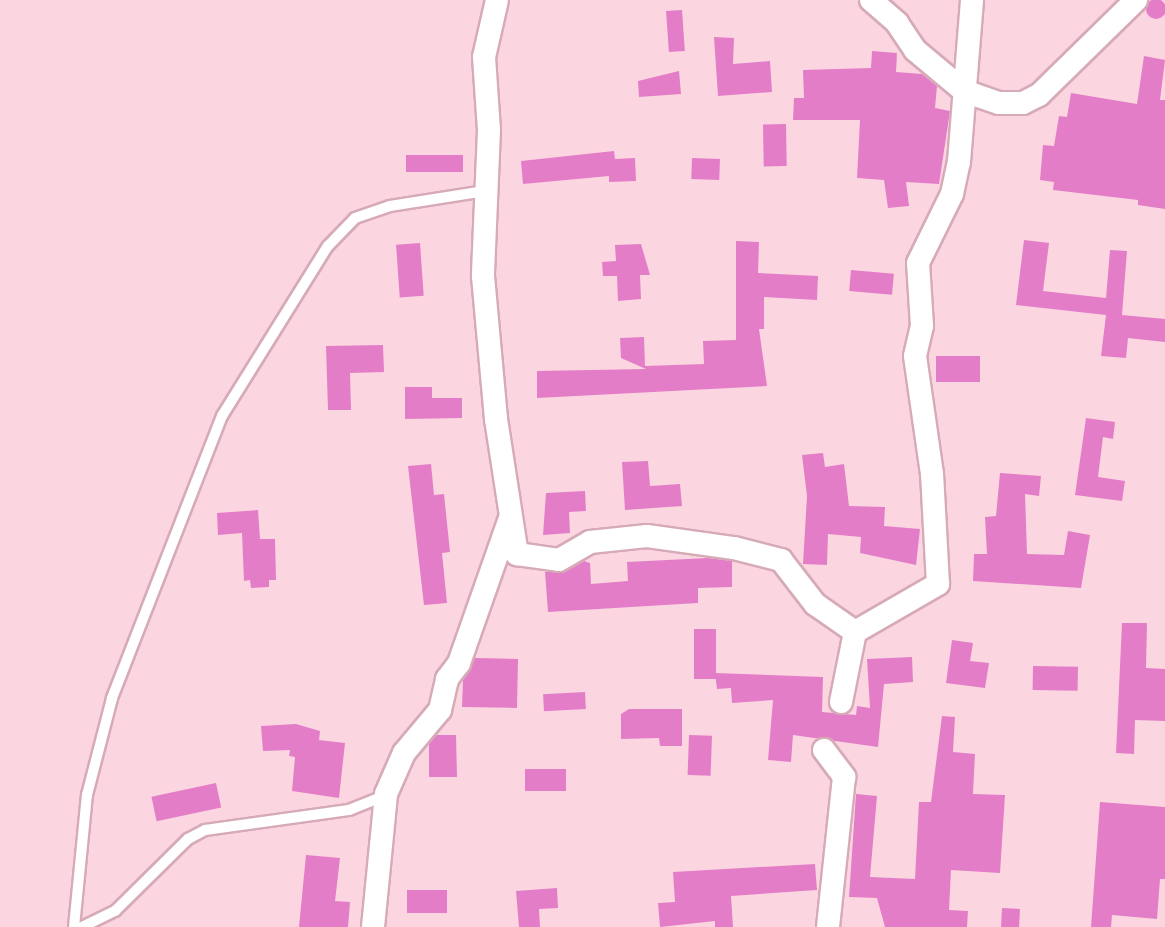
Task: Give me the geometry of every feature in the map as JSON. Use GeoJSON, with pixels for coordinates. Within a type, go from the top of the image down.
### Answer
{"type":"FeatureCollection","features":[{"type":"Feature","properties":{"kind":"street"},"geometry":{"type":"LineString","coordinates":[[497,0],[484,57],[483,276],[517,554],[559,560],[590,542],[647,536],[695,539],[781,560],[815,604],[855,632]]}},
{"type":"Feature","properties":{"kind":"street"},"geometry":{"type":"LineString","coordinates":[[871,0],[915,50],[964,91],[999,104],[1023,104],[1136,0]]}},
{"type":"Feature","properties":{"kind":"street"},"geometry":{"type":"LineString","coordinates":[[841,702],[855,632],[938,584],[932,474],[915,356],[922,326],[918,263],[952,194],[972,0]]}},
{"type":"Feature","properties":{"kind":"street"},"geometry":{"type":"LineString","coordinates":[[374,927],[386,794],[404,753],[440,710],[447,679],[459,663],[511,514]]}},
{"type":"Feature","properties":{"kind":"street"},"geometry":{"type":"LineString","coordinates":[[824,750],[844,777],[828,927]]}},
{"type":"Feature","properties":{"kind":"lane"},"geometry":{"type":"LineString","coordinates":[[74,927],[87,795],[112,698],[222,416],[328,246],[355,218],[390,206],[485,191]]}},
{"type":"Feature","properties":{"kind":"lane"},"geometry":{"type":"LineString","coordinates":[[82,927],[115,911],[188,839],[204,830],[319,816],[386,794]]}},
{"type":"Feature","properties":{"kind":"building"},"geometry":{"type":"Polygon","coordinates":[[[1156,-1],[1163,2],[1166,9],[1163,16],[1156,19],[1149,16],[1146,9],[1149,2],[1156,-1]]]}},
{"type":"Feature","properties":{"kind":"building"},"geometry":{"type":"Polygon","coordinates":[[[682,10],[685,51],[669,52],[666,11],[682,10]]]}},
{"type":"Feature","properties":{"kind":"building"},"geometry":{"type":"Polygon","coordinates":[[[714,37],[734,38],[733,64],[770,61],[772,92],[718,96],[714,37]]]}},
{"type":"Feature","properties":{"kind":"building"},"geometry":{"type":"Polygon","coordinates":[[[872,51],[897,53],[896,72],[922,74],[937,86],[935,108],[950,111],[939,184],[906,182],[909,206],[888,208],[884,180],[857,178],[860,120],[793,120],[794,98],[804,98],[803,70],[871,68],[872,51]]]}},
{"type":"Feature","properties":{"kind":"building"},"geometry":{"type":"Polygon","coordinates":[[[1144,56],[1165,60],[1160,100],[1165,100],[1165,209],[1138,205],[1138,200],[1053,190],[1054,182],[1040,180],[1043,145],[1054,146],[1059,116],[1067,117],[1071,93],[1137,104],[1144,56]]]}},
{"type":"Feature","properties":{"kind":"building"},"geometry":{"type":"Polygon","coordinates":[[[679,71],[681,94],[639,97],[638,81],[679,71]]]}},
{"type":"Feature","properties":{"kind":"building"},"geometry":{"type":"Polygon","coordinates":[[[763,124],[786,124],[787,166],[764,166],[763,124]]]}},
{"type":"Feature","properties":{"kind":"building"},"geometry":{"type":"Polygon","coordinates":[[[614,151],[615,159],[635,158],[636,181],[609,182],[609,176],[523,184],[521,161],[614,151]]]}},
{"type":"Feature","properties":{"kind":"building"},"geometry":{"type":"Polygon","coordinates":[[[406,155],[463,155],[463,172],[406,172],[406,155]]]}},
{"type":"Feature","properties":{"kind":"building"},"geometry":{"type":"Polygon","coordinates":[[[692,158],[720,159],[719,180],[691,179],[692,158]]]}},
{"type":"Feature","properties":{"kind":"building"},"geometry":{"type":"Polygon","coordinates":[[[1024,240],[1049,243],[1043,291],[1106,298],[1110,250],[1127,251],[1122,315],[1165,319],[1165,342],[1128,338],[1126,358],[1101,356],[1106,315],[1016,305],[1024,240]]]}},
{"type":"Feature","properties":{"kind":"building"},"geometry":{"type":"Polygon","coordinates":[[[736,241],[759,242],[758,273],[818,276],[817,300],[764,297],[764,329],[759,329],[767,386],[537,398],[537,371],[646,369],[621,358],[620,338],[644,337],[645,366],[704,364],[703,341],[736,340],[736,241]]]}},
{"type":"Feature","properties":{"kind":"building"},"geometry":{"type":"Polygon","coordinates":[[[420,243],[424,296],[400,298],[396,245],[420,243]]]}},
{"type":"Feature","properties":{"kind":"building"},"geometry":{"type":"Polygon","coordinates":[[[641,244],[650,275],[640,275],[641,299],[618,301],[617,276],[603,276],[602,262],[616,261],[615,245],[641,244]]]}},
{"type":"Feature","properties":{"kind":"building"},"geometry":{"type":"Polygon","coordinates":[[[851,270],[894,274],[892,295],[849,291],[851,270]]]}},
{"type":"Feature","properties":{"kind":"building"},"geometry":{"type":"Polygon","coordinates":[[[383,345],[384,372],[350,373],[351,410],[328,410],[326,346],[383,345]]]}},
{"type":"Feature","properties":{"kind":"building"},"geometry":{"type":"Polygon","coordinates":[[[936,356],[980,356],[980,382],[936,382],[936,356]]]}},
{"type":"Feature","properties":{"kind":"building"},"geometry":{"type":"Polygon","coordinates":[[[405,387],[432,387],[432,398],[462,398],[462,418],[405,419],[405,387]]]}},
{"type":"Feature","properties":{"kind":"building"},"geometry":{"type":"Polygon","coordinates":[[[1086,418],[1115,422],[1113,439],[1103,437],[1098,477],[1125,481],[1122,501],[1075,495],[1086,418]]]}},
{"type":"Feature","properties":{"kind":"building"},"geometry":{"type":"Polygon","coordinates":[[[823,453],[825,467],[844,464],[849,506],[885,507],[884,526],[920,529],[916,565],[860,553],[861,537],[828,534],[827,565],[803,564],[807,496],[802,455],[823,453]]]}},
{"type":"Feature","properties":{"kind":"building"},"geometry":{"type":"Polygon","coordinates":[[[648,461],[650,486],[680,484],[682,506],[625,510],[622,462],[648,461]]]}},
{"type":"Feature","properties":{"kind":"building"},"geometry":{"type":"Polygon","coordinates":[[[431,464],[434,495],[444,494],[450,552],[442,553],[447,603],[424,605],[408,466],[431,464]]]}},
{"type":"Feature","properties":{"kind":"building"},"geometry":{"type":"Polygon","coordinates":[[[1000,473],[1041,476],[1039,496],[1025,494],[1027,554],[1064,555],[1068,531],[1090,535],[1081,588],[973,581],[974,554],[987,554],[985,517],[996,516],[1000,473]]]}},
{"type":"Feature","properties":{"kind":"building"},"geometry":{"type":"Polygon","coordinates":[[[585,491],[586,511],[569,512],[570,533],[543,535],[546,493],[585,491]]]}},
{"type":"Feature","properties":{"kind":"building"},"geometry":{"type":"Polygon","coordinates":[[[258,510],[260,539],[275,539],[276,580],[269,580],[269,587],[251,588],[250,580],[244,581],[242,533],[218,535],[217,513],[258,510]]]}},
{"type":"Feature","properties":{"kind":"building"},"geometry":{"type":"Polygon","coordinates":[[[708,558],[732,561],[732,587],[698,588],[698,603],[548,612],[545,572],[565,572],[584,561],[590,563],[591,584],[628,581],[627,562],[708,558]]]}},
{"type":"Feature","properties":{"kind":"building"},"geometry":{"type":"Polygon","coordinates":[[[1122,623],[1147,623],[1146,668],[1165,669],[1165,721],[1135,720],[1134,754],[1116,753],[1122,623]]]}},
{"type":"Feature","properties":{"kind":"building"},"geometry":{"type":"Polygon","coordinates":[[[694,629],[716,629],[716,679],[694,679],[694,629]]]}},
{"type":"Feature","properties":{"kind":"building"},"geometry":{"type":"Polygon","coordinates":[[[952,640],[973,643],[970,661],[989,663],[985,688],[946,683],[952,640]]]}},
{"type":"Feature","properties":{"kind":"building"},"geometry":{"type":"Polygon","coordinates":[[[912,657],[913,682],[884,684],[878,747],[793,735],[791,762],[768,760],[773,700],[732,703],[731,688],[717,689],[715,673],[823,677],[822,712],[856,715],[857,706],[870,708],[867,659],[912,657]]]}},
{"type":"Feature","properties":{"kind":"building"},"geometry":{"type":"Polygon","coordinates":[[[475,658],[518,659],[517,708],[462,707],[463,680],[475,658]]]}},
{"type":"Feature","properties":{"kind":"building"},"geometry":{"type":"Polygon","coordinates":[[[1033,666],[1078,667],[1078,691],[1033,690],[1033,666]]]}},
{"type":"Feature","properties":{"kind":"building"},"geometry":{"type":"Polygon","coordinates":[[[585,692],[586,709],[544,711],[543,694],[585,692]]]}},
{"type":"Feature","properties":{"kind":"building"},"geometry":{"type":"Polygon","coordinates":[[[629,709],[682,709],[682,746],[660,746],[659,738],[621,739],[621,714],[629,709]]]}},
{"type":"Feature","properties":{"kind":"building"},"geometry":{"type":"Polygon","coordinates":[[[942,716],[955,717],[953,752],[975,754],[973,794],[1005,795],[1000,873],[951,870],[949,910],[968,911],[967,927],[885,927],[877,898],[849,897],[856,794],[877,796],[870,877],[915,879],[919,802],[931,802],[942,716]]]}},
{"type":"Feature","properties":{"kind":"building"},"geometry":{"type":"Polygon","coordinates":[[[296,724],[320,731],[319,740],[345,743],[339,798],[292,791],[295,757],[289,756],[290,750],[263,751],[261,726],[296,724]]]}},
{"type":"Feature","properties":{"kind":"building"},"geometry":{"type":"Polygon","coordinates":[[[436,735],[456,735],[457,777],[429,777],[429,744],[436,735]]]}},
{"type":"Feature","properties":{"kind":"building"},"geometry":{"type":"Polygon","coordinates":[[[689,735],[712,736],[711,776],[688,775],[689,735]]]}},
{"type":"Feature","properties":{"kind":"building"},"geometry":{"type":"Polygon","coordinates":[[[525,769],[566,769],[566,791],[525,791],[525,769]]]}},
{"type":"Feature","properties":{"kind":"building"},"geometry":{"type":"Polygon","coordinates":[[[216,783],[221,807],[157,821],[151,797],[216,783]]]}},
{"type":"Feature","properties":{"kind":"building"},"geometry":{"type":"Polygon","coordinates":[[[1100,802],[1165,807],[1165,879],[1160,879],[1157,919],[1112,915],[1111,927],[1091,927],[1100,802]]]}},
{"type":"Feature","properties":{"kind":"building"},"geometry":{"type":"Polygon","coordinates":[[[306,855],[340,858],[335,901],[350,902],[348,927],[299,927],[306,855]]]}},
{"type":"Feature","properties":{"kind":"building"},"geometry":{"type":"Polygon","coordinates":[[[815,864],[817,890],[731,896],[733,927],[715,927],[715,921],[660,927],[658,903],[675,902],[673,872],[815,864]]]}},
{"type":"Feature","properties":{"kind":"building"},"geometry":{"type":"Polygon","coordinates":[[[557,888],[558,908],[539,909],[540,927],[519,927],[516,891],[557,888]]]}},
{"type":"Feature","properties":{"kind":"building"},"geometry":{"type":"Polygon","coordinates":[[[407,890],[447,890],[447,913],[407,913],[407,890]]]}},
{"type":"Feature","properties":{"kind":"building"},"geometry":{"type":"Polygon","coordinates":[[[1002,908],[1020,909],[1019,927],[1001,927],[1002,908]]]}}]}
